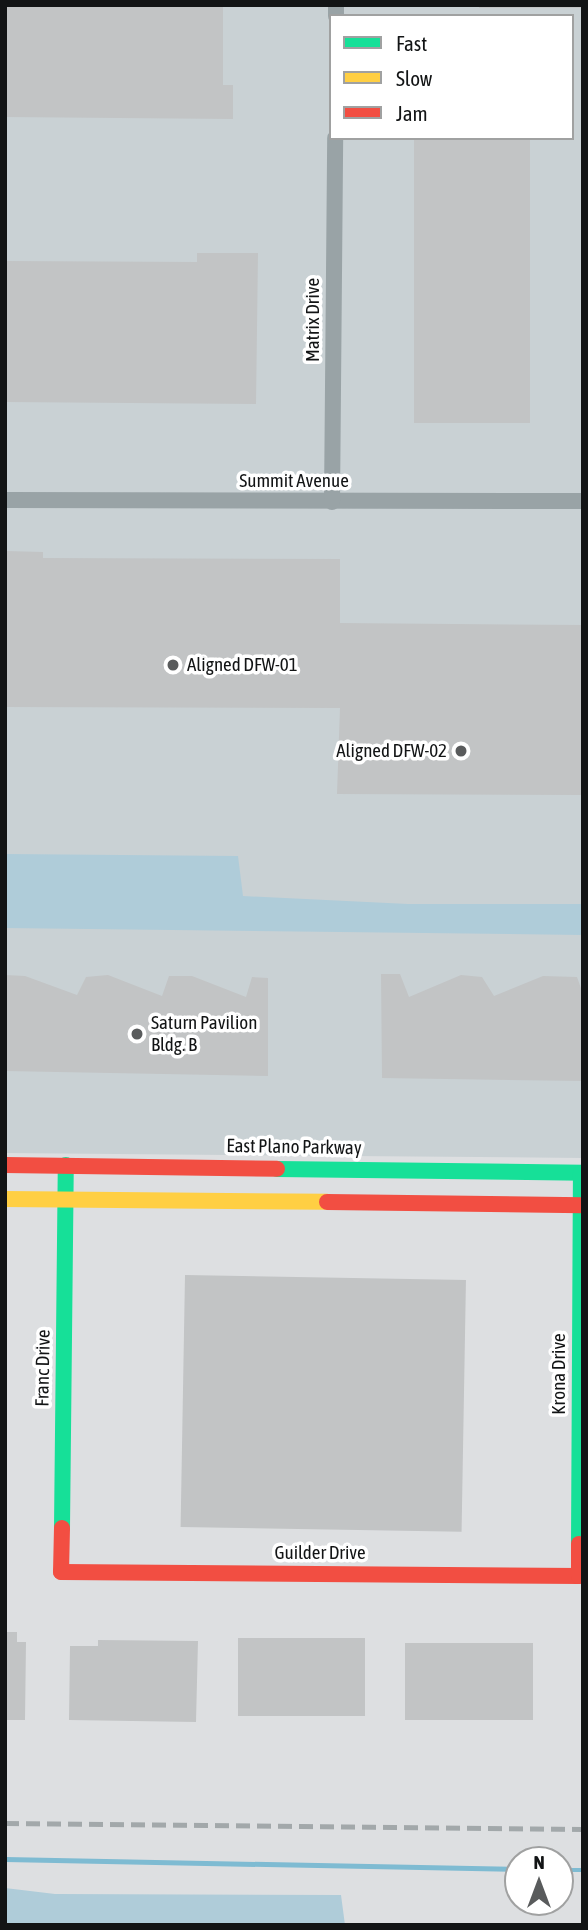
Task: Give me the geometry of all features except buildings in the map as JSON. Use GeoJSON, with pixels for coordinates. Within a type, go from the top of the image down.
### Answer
{"type":"FeatureCollection","features":[{"type":"Feature","properties":{"kind":"street","name":"Matrix Drive"},"geometry":{"type":"LineString","coordinates":[[332,502],[335,140]]}},
{"type":"Feature","properties":{"kind":"street","name":"Summit Avenue"},"geometry":{"type":"LineString","coordinates":[[5,500],[583,501]]}},
{"type":"Feature","properties":{"kind":"street","name":"East Plano Parkway"},"geometry":{"type":"LineString","coordinates":[[5,1165],[582,1173]]}},
{"type":"Feature","properties":{"kind":"street","name":"Franc Drive"},"geometry":{"type":"LineString","coordinates":[[61,1572],[66,1165]]}},
{"type":"Feature","properties":{"kind":"street"},"geometry":{"type":"LineString","coordinates":[[324,1168],[324,1201]]}},
{"type":"Feature","properties":{"kind":"street","name":"Krona Drive"},"geometry":{"type":"LineString","coordinates":[[579,1576],[582,1173]]}},
{"type":"Feature","properties":{"kind":"street"},"geometry":{"type":"LineString","coordinates":[[5,1199],[582,1205]]}},
{"type":"Feature","properties":{"kind":"street","name":"Guilder Drive"},"geometry":{"type":"LineString","coordinates":[[61,1572],[579,1576]]}},
{"type":"Feature","properties":{"kind":"shaded area"},"geometry":{"type":"Polygon","coordinates":[[[5,5],[583,5],[583,1158],[5,1153],[5,5]]]}},
{"type":"Feature","properties":{"kind":"shaded area"},"geometry":{"type":"Polygon","coordinates":[[[5,854],[238,856],[243,896],[408,904],[583,904],[583,935],[5,928],[5,854]]]}},
{"type":"Feature","properties":{"kind":"shaded area"},"geometry":{"type":"Polygon","coordinates":[[[5,1888],[55,1894],[341,1895],[345,1925],[5,1925],[5,1888]]]}},
{"type":"Feature","properties":{"kind":"waterway"},"geometry":{"type":"LineString","coordinates":[[5,1859],[504,1869]]}},
{"type":"Feature","properties":{"kind":"waterway"},"geometry":{"type":"LineString","coordinates":[[574,1870],[583,1870]]}},
{"type":"Feature","properties":{"kind":"railway"},"geometry":{"type":"LineString","coordinates":[[5,1823],[583,1829]]}},
{"type":"Feature","properties":{"kind":"traffic: fast"},"geometry":{"type":"LineString","coordinates":[[62,1528],[66,1165]]}},
{"type":"Feature","properties":{"kind":"traffic: fast"},"geometry":{"type":"LineString","coordinates":[[277,1169],[583,1173]]}},
{"type":"Feature","properties":{"kind":"traffic: fast"},"geometry":{"type":"LineString","coordinates":[[579,1544],[581,1173]]}},
{"type":"Feature","properties":{"kind":"traffic: slow"},"geometry":{"type":"LineString","coordinates":[[5,1199],[327,1202]]}},
{"type":"Feature","properties":{"kind":"traffic: jam"},"geometry":{"type":"LineString","coordinates":[[5,1165],[277,1169]]}},
{"type":"Feature","properties":{"kind":"traffic: jam"},"geometry":{"type":"LineString","coordinates":[[327,1202],[583,1205]]}},
{"type":"Feature","properties":{"kind":"traffic: jam"},"geometry":{"type":"LineString","coordinates":[[62,1528],[61,1572],[579,1576],[579,1544]]}},
{"type":"Feature","properties":{"kind":"place","name":"Aligned DFW-01"},"geometry":{"type":"Point","coordinates":[173,665]}},
{"type":"Feature","properties":{"kind":"place","name":"Aligned DFW-02"},"geometry":{"type":"Point","coordinates":[461,751]}},
{"type":"Feature","properties":{"kind":"place","name":"Saturn Pavilion Bldg. B"},"geometry":{"type":"Point","coordinates":[137,1034]}}]}
